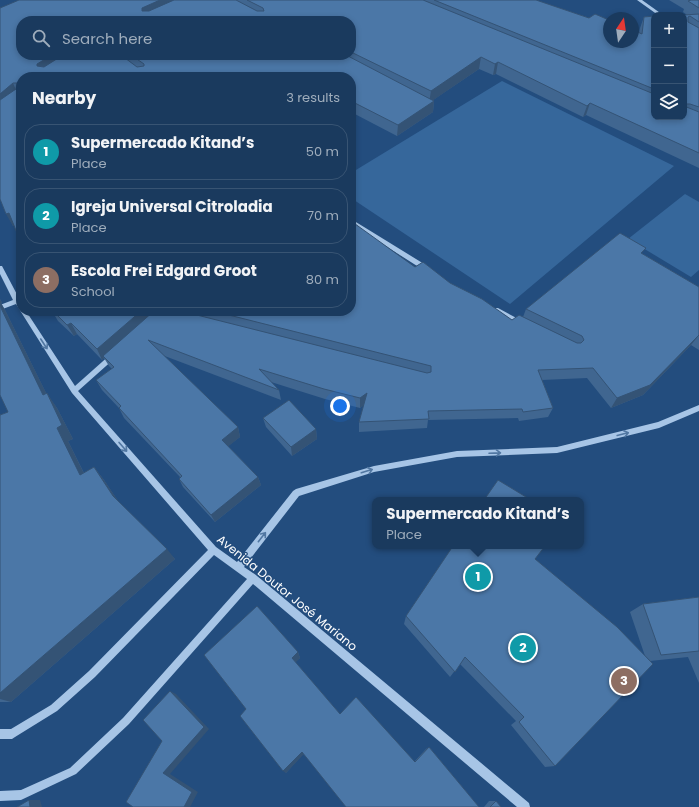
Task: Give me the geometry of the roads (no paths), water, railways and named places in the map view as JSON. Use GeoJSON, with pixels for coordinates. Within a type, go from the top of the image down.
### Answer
{"type":"FeatureCollection","features":[{"type":"Feature","properties":{"kind":"street"},"geometry":{"type":"LineString","coordinates":[[639,0],[657,12]]}},
{"type":"Feature","properties":{"kind":"street"},"geometry":{"type":"LineString","coordinates":[[356,224],[436,275]]}},
{"type":"Feature","properties":{"kind":"street"},"geometry":{"type":"LineString","coordinates":[[0,268],[16,301],[0,308]]}},
{"type":"Feature","properties":{"kind":"street"},"geometry":{"type":"LineString","coordinates":[[488,307],[527,326]]}},
{"type":"Feature","properties":{"kind":"street","name":"Avenida Doutor José Mariano"},"geometry":{"type":"LineString","coordinates":[[26,316],[74,391],[213,550],[253,578],[525,807]]}},
{"type":"Feature","properties":{"kind":"street"},"geometry":{"type":"LineString","coordinates":[[74,391],[116,354]]}},
{"type":"Feature","properties":{"kind":"street"},"geometry":{"type":"LineString","coordinates":[[238,568],[296,493],[374,469],[457,454],[557,450],[659,425],[699,408]]}},
{"type":"Feature","properties":{"kind":"street"},"geometry":{"type":"LineString","coordinates":[[0,734],[12,734],[54,708],[92,674],[213,550]]}},
{"type":"Feature","properties":{"kind":"street"},"geometry":{"type":"LineString","coordinates":[[0,796],[21,795],[73,771],[126,722],[253,578]]}},
{"type":"Feature","properties":{"kind":"place","name":"Supermercado Kitand’s"},"geometry":{"type":"Point","coordinates":[478,577]}},
{"type":"Feature","properties":{"kind":"place","name":"Igreja Universal Citroladia"},"geometry":{"type":"Point","coordinates":[523,648]}},
{"type":"Feature","properties":{"kind":"place","name":"Escola Frei Edgard Groot"},"geometry":{"type":"Point","coordinates":[624,681]}}]}
